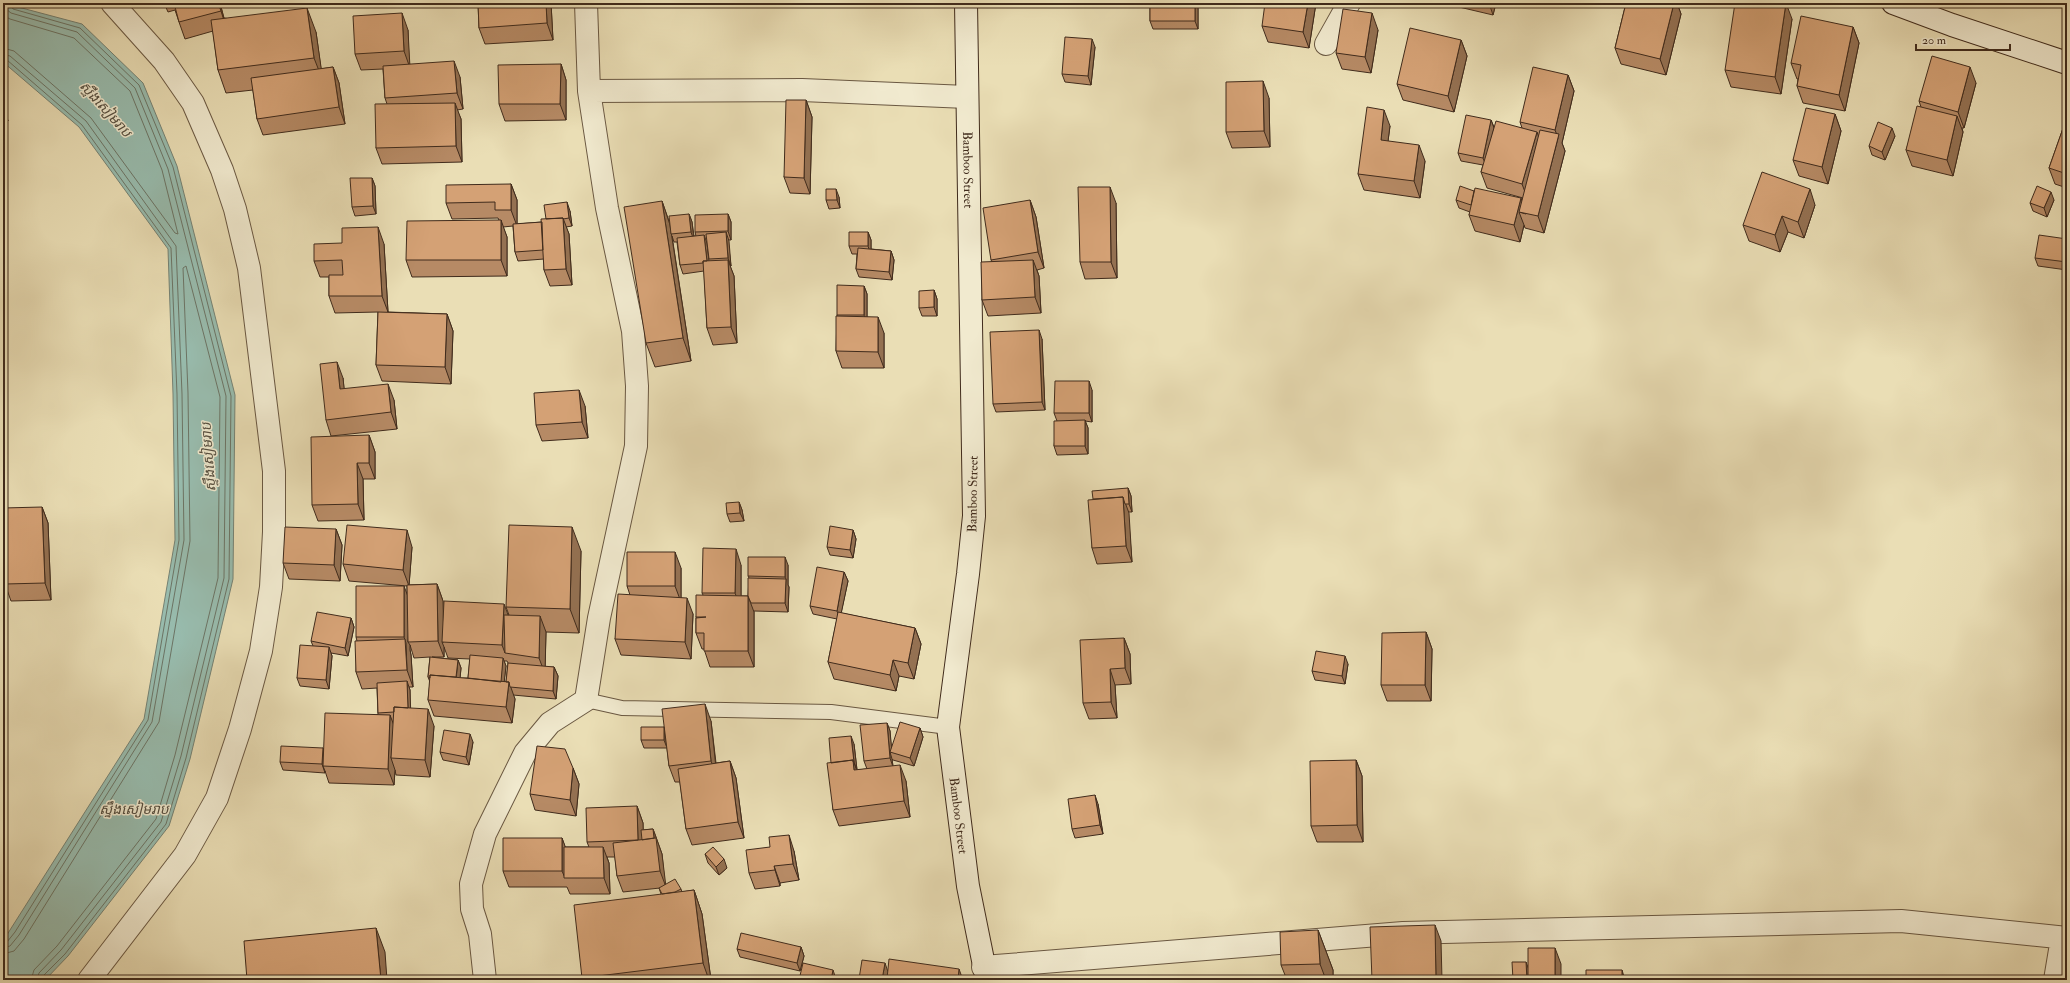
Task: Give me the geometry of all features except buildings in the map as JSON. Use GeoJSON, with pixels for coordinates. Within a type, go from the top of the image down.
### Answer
{"type":"FeatureCollection","features":[{"type":"Feature","properties":{"kind":"street"},"geometry":{"type":"LineString","coordinates":[[88,980],[185,855],[217,798],[240,729],[261,651],[271,586],[274,532],[274,471],[251,284],[235,209],[222,170],[193,103],[164,61],[112,3]]}},
{"type":"Feature","properties":{"kind":"street"},"geometry":{"type":"LineString","coordinates":[[485,980],[480,934],[472,909],[471,884],[485,834],[525,753],[550,723],[586,700],[599,618],[636,446],[638,386],[633,331],[608,208],[590,91],[586,3]]}},
{"type":"Feature","properties":{"kind":"street","name":"Bamboo Street"},"geometry":{"type":"LineString","coordinates":[[966,3],[974,516],[948,727],[968,886],[985,973]]}},
{"type":"Feature","properties":{"kind":"street"},"geometry":{"type":"LineString","coordinates":[[1326,44],[1349,3]]}},
{"type":"Feature","properties":{"kind":"street"},"geometry":{"type":"LineString","coordinates":[[1893,3],[1952,25],[2067,63]]}},
{"type":"Feature","properties":{"kind":"street"},"geometry":{"type":"LineString","coordinates":[[590,91],[802,90],[967,97]]}},
{"type":"Feature","properties":{"kind":"street"},"geometry":{"type":"LineString","coordinates":[[985,973],[1402,933],[1901,921],[2064,938],[2055,980]]}},
{"type":"Feature","properties":{"kind":"lane"},"geometry":{"type":"LineString","coordinates":[[586,700],[622,708],[831,712],[948,727]]}},
{"type":"Feature","properties":{"kind":"water","name":"ស្ទឹងសៀមរាប"},"geometry":{"type":"Polygon","coordinates":[[[3,3],[82,24],[143,83],[177,166],[235,395],[233,579],[190,759],[169,826],[68,956],[45,980],[3,980],[3,941],[144,719],[175,540],[173,394],[168,249],[79,127],[3,62],[3,3]]]}}]}
